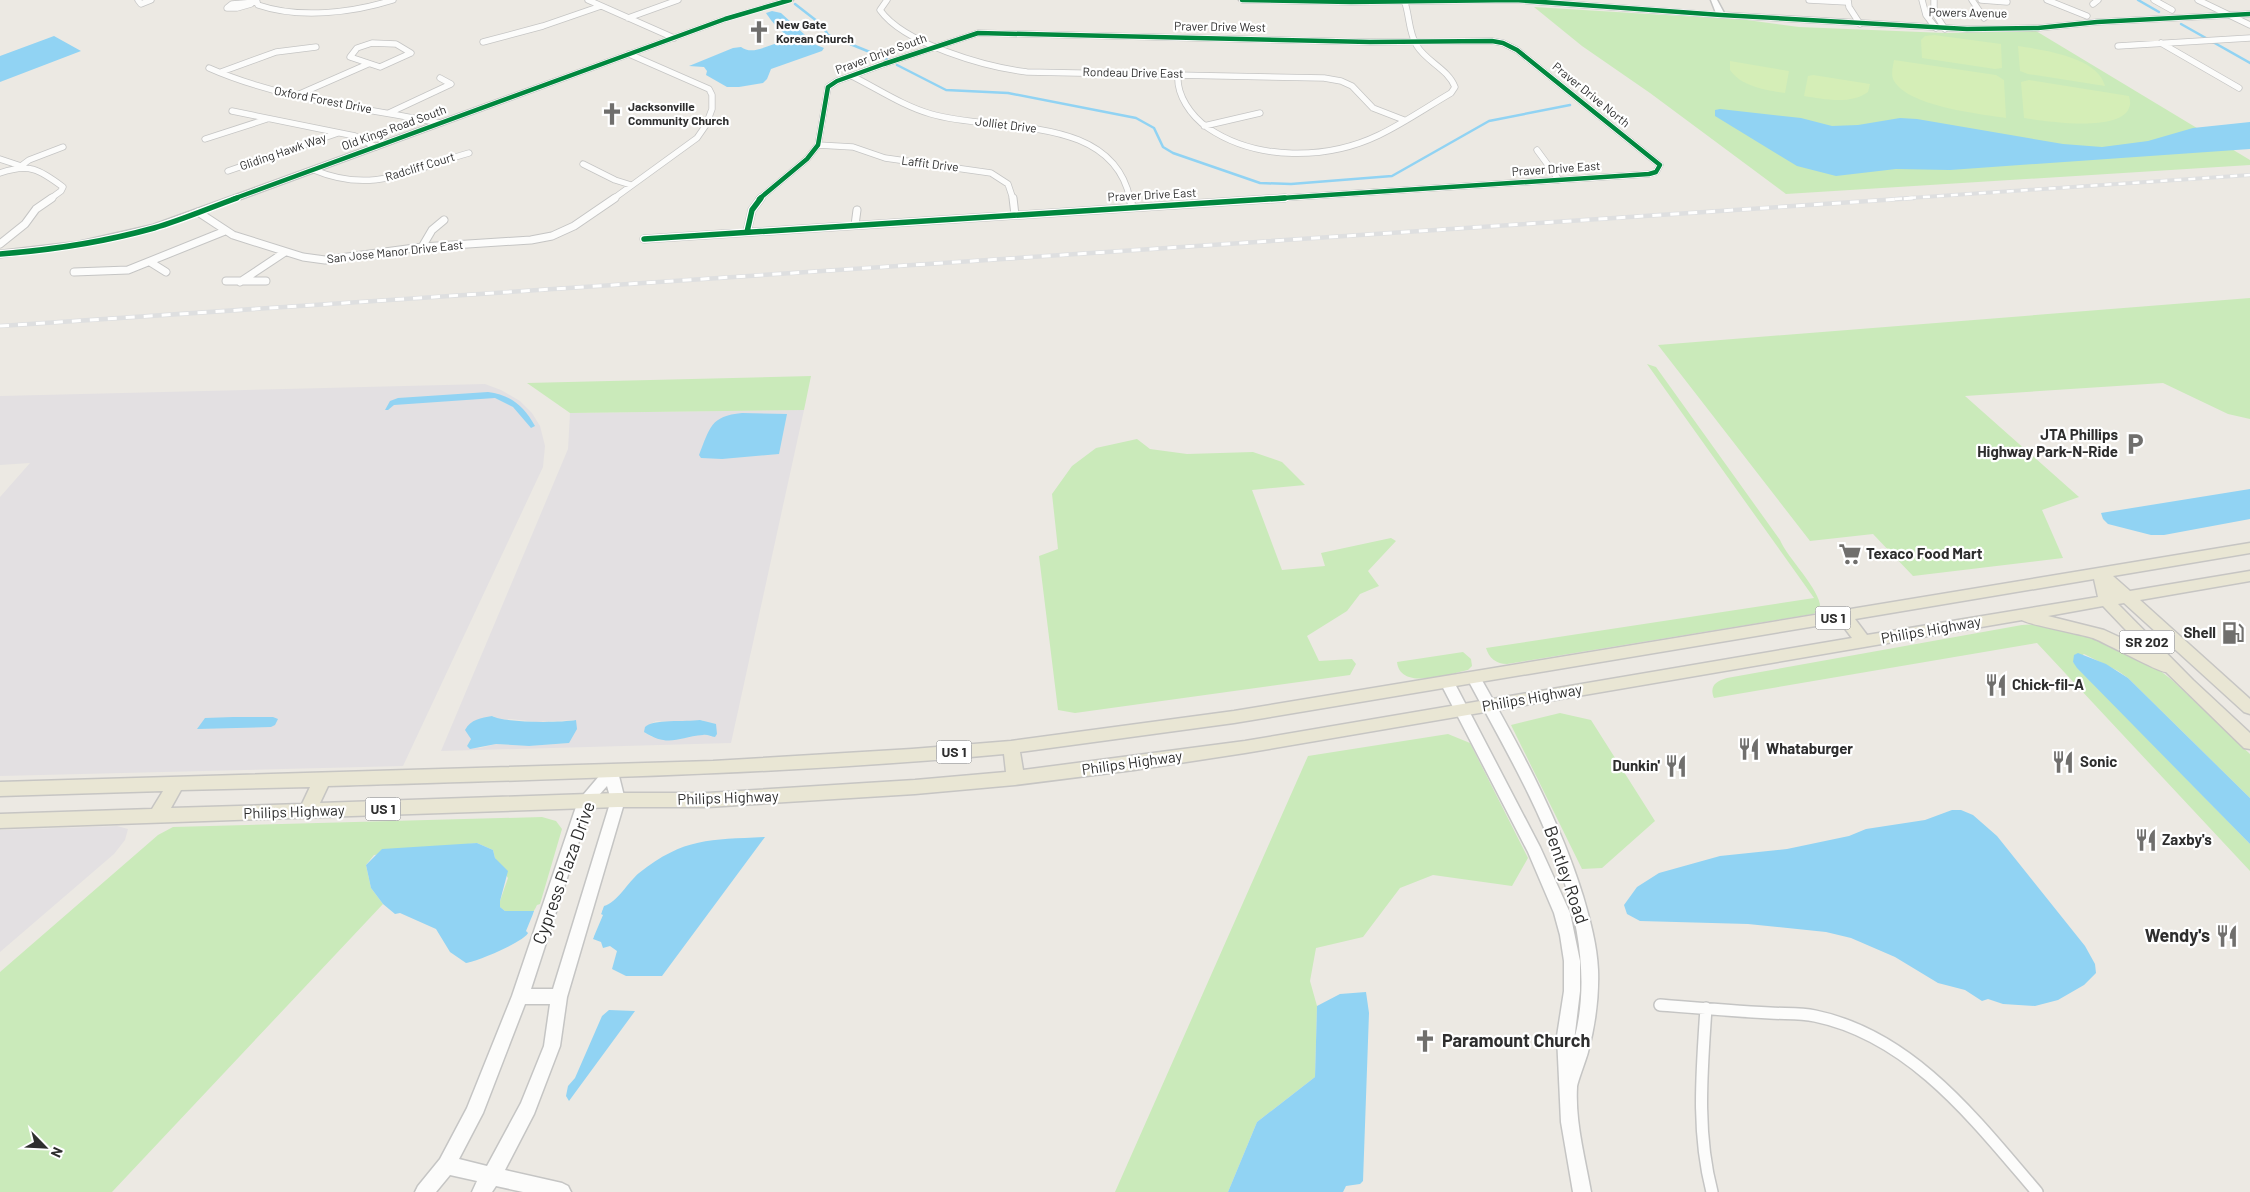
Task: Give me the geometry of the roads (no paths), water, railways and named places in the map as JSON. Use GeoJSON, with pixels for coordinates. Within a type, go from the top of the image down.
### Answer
{"type":"FeatureCollection","features":[{"type":"Feature","properties":{"kind":"main road","name":"Philips Highway"},"geometry":{"type":"LineString","coordinates":[[0,789],[611,772],[812,763],[1011,747],[1225,718],[2250,548]]}},
{"type":"Feature","properties":{"kind":"main road","name":"SR 202"},"geometry":{"type":"LineString","coordinates":[[2100,572],[2250,708]]}},
{"type":"Feature","properties":{"kind":"main road"},"geometry":{"type":"LineString","coordinates":[[2100,572],[2107,601]]}},
{"type":"Feature","properties":{"kind":"main road","name":"Philips Highway"},"geometry":{"type":"LineString","coordinates":[[0,821],[618,800],[708,800],[1015,778],[1245,747],[2250,576]]}},
{"type":"Feature","properties":{"kind":"main road","name":"SR 202"},"geometry":{"type":"LineString","coordinates":[[2107,601],[2187,684],[2250,743]]}},
{"type":"Feature","properties":{"kind":"main road"},"geometry":{"type":"LineString","coordinates":[[1844,616],[1864,642]]}},
{"type":"Feature","properties":{"kind":"main road"},"geometry":{"type":"LineString","coordinates":[[2001,617],[2047,621],[2101,634],[2146,656],[2187,684]]}},
{"type":"Feature","properties":{"kind":"main road"},"geometry":{"type":"LineString","coordinates":[[1011,747],[1015,778]]}},
{"type":"Feature","properties":{"kind":"main road"},"geometry":{"type":"LineString","coordinates":[[306,812],[322,780]]}},
{"type":"Feature","properties":{"kind":"main road"},"geometry":{"type":"LineString","coordinates":[[157,816],[176,784]]}},
{"type":"Feature","properties":{"kind":"street"},"geometry":{"type":"LineString","coordinates":[[139,2],[151,0]]}},
{"type":"Feature","properties":{"kind":"street"},"geometry":{"type":"LineString","coordinates":[[254,2],[263,8],[272,10],[315,12],[368,8],[393,0]]}},
{"type":"Feature","properties":{"kind":"street"},"geometry":{"type":"LineString","coordinates":[[588,0],[674,38]]}},
{"type":"Feature","properties":{"kind":"street"},"geometry":{"type":"LineString","coordinates":[[628,18],[678,0]]}},
{"type":"Feature","properties":{"kind":"street","name":"Old Kings Road South"},"geometry":{"type":"LineString","coordinates":[[0,254],[49,250],[106,240],[198,212],[750,10],[790,0]]}},
{"type":"Feature","properties":{"kind":"street","name":"Rondeau Drive East"},"geometry":{"type":"LineString","coordinates":[[887,0],[880,10],[888,21],[974,62],[1012,71],[1333,79]]}},
{"type":"Feature","properties":{"kind":"street"},"geometry":{"type":"LineString","coordinates":[[1242,0],[1515,0],[1720,13]]}},
{"type":"Feature","properties":{"kind":"street"},"geometry":{"type":"LineString","coordinates":[[1572,0],[1720,13]]}},
{"type":"Feature","properties":{"kind":"street"},"geometry":{"type":"LineString","coordinates":[[1714,0],[1720,13]]}},
{"type":"Feature","properties":{"kind":"street"},"geometry":{"type":"LineString","coordinates":[[1809,0],[1848,1],[1859,22]]}},
{"type":"Feature","properties":{"kind":"street"},"geometry":{"type":"LineString","coordinates":[[1922,0],[1926,15],[1939,26]]}},
{"type":"Feature","properties":{"kind":"street"},"geometry":{"type":"LineString","coordinates":[[1934,0],[1934,12],[1939,26]]}},
{"type":"Feature","properties":{"kind":"street"},"geometry":{"type":"LineString","coordinates":[[1972,0],[1984,18]]}},
{"type":"Feature","properties":{"kind":"street"},"geometry":{"type":"LineString","coordinates":[[1981,0],[2007,2]]}},
{"type":"Feature","properties":{"kind":"street"},"geometry":{"type":"LineString","coordinates":[[2047,0],[2087,16]]}},
{"type":"Feature","properties":{"kind":"street"},"geometry":{"type":"LineString","coordinates":[[2093,4],[2098,0]]}},
{"type":"Feature","properties":{"kind":"street"},"geometry":{"type":"LineString","coordinates":[[2154,0],[2172,10]]}},
{"type":"Feature","properties":{"kind":"street"},"geometry":{"type":"LineString","coordinates":[[2198,0],[2250,25]]}},
{"type":"Feature","properties":{"kind":"street"},"geometry":{"type":"LineString","coordinates":[[1178,74],[1177,85],[1179,92],[1197,120],[1224,138],[1252,147],[1284,152],[1313,152],[1360,143],[1451,93],[1455,86],[1452,80],[1423,54],[1414,41],[1409,27],[1411,18],[1405,1]]}},
{"type":"Feature","properties":{"kind":"street"},"geometry":{"type":"LineString","coordinates":[[483,42],[542,26],[601,6]]}},
{"type":"Feature","properties":{"kind":"street","name":"Powers Avenue"},"geometry":{"type":"LineString","coordinates":[[1720,13],[1939,26],[2029,28],[2097,22],[2250,14]]}},
{"type":"Feature","properties":{"kind":"street","name":"Praver Drive West"},"geometry":{"type":"LineString","coordinates":[[938,46],[969,35],[988,33],[1370,42],[1486,40],[1503,43]]}},
{"type":"Feature","properties":{"kind":"street"},"geometry":{"type":"LineString","coordinates":[[2118,46],[2250,38]]}},
{"type":"Feature","properties":{"kind":"street","name":"Praver Drive North"},"geometry":{"type":"LineString","coordinates":[[1503,43],[1517,50],[1658,162],[1659,169]]}},
{"type":"Feature","properties":{"kind":"street"},"geometry":{"type":"LineString","coordinates":[[2161,43],[2239,88]]}},
{"type":"Feature","properties":{"kind":"street"},"geometry":{"type":"LineString","coordinates":[[295,96],[368,64],[380,67],[411,53],[396,44],[363,44],[357,46],[350,54],[351,58],[368,64]]}},
{"type":"Feature","properties":{"kind":"street","name":"Praver Drive South"},"geometry":{"type":"LineString","coordinates":[[818,145],[826,88],[852,76],[938,46]]}},
{"type":"Feature","properties":{"kind":"street"},"geometry":{"type":"LineString","coordinates":[[221,72],[276,52],[316,47]]}},
{"type":"Feature","properties":{"kind":"street","name":"San Jose Manor Drive East"},"geometry":{"type":"LineString","coordinates":[[198,212],[225,231],[285,252],[325,260],[422,247],[531,240],[552,236],[570,228],[699,138],[705,130],[714,98],[709,89],[630,54]]}},
{"type":"Feature","properties":{"kind":"street","name":"Oxford Forest Drive"},"geometry":{"type":"LineString","coordinates":[[209,68],[238,81],[295,96],[440,123]]}},
{"type":"Feature","properties":{"kind":"street","name":"Jolliet Drive"},"geometry":{"type":"LineString","coordinates":[[852,76],[928,114],[955,120],[1028,126],[1058,134],[1086,145],[1105,157],[1122,175],[1132,207]]}},
{"type":"Feature","properties":{"kind":"street"},"geometry":{"type":"LineString","coordinates":[[389,113],[451,84],[440,78]]}},
{"type":"Feature","properties":{"kind":"street"},"geometry":{"type":"LineString","coordinates":[[1333,79],[1352,86],[1373,108],[1404,120]]}},
{"type":"Feature","properties":{"kind":"street"},"geometry":{"type":"LineString","coordinates":[[232,111],[356,136],[376,146]]}},
{"type":"Feature","properties":{"kind":"street"},"geometry":{"type":"LineString","coordinates":[[1204,126],[1260,114]]}},
{"type":"Feature","properties":{"kind":"street"},"geometry":{"type":"LineString","coordinates":[[205,139],[267,119]]}},
{"type":"Feature","properties":{"kind":"street","name":"Gliding Hawk Way"},"geometry":{"type":"LineString","coordinates":[[228,172],[338,132]]}},
{"type":"Feature","properties":{"kind":"street"},"geometry":{"type":"LineString","coordinates":[[746,232],[752,210],[759,200],[807,159],[818,145]]}},
{"type":"Feature","properties":{"kind":"street","name":"Laffit Drive"},"geometry":{"type":"LineString","coordinates":[[818,145],[853,147],[885,158],[982,171],[1000,176],[1011,186],[1015,214]]}},
{"type":"Feature","properties":{"kind":"street"},"geometry":{"type":"LineString","coordinates":[[0,173],[21,166],[29,160],[63,147]]}},
{"type":"Feature","properties":{"kind":"street"},"geometry":{"type":"LineString","coordinates":[[1537,150],[1559,180]]}},
{"type":"Feature","properties":{"kind":"street","name":"Radcliff Court"},"geometry":{"type":"LineString","coordinates":[[314,170],[345,182],[372,181],[400,175],[444,158],[468,153]]}},
{"type":"Feature","properties":{"kind":"street"},"geometry":{"type":"LineString","coordinates":[[0,159],[21,166],[31,166],[63,186],[61,191],[33,212],[21,228],[0,244]]}},
{"type":"Feature","properties":{"kind":"street"},"geometry":{"type":"LineString","coordinates":[[583,164],[615,180],[631,185]]}},
{"type":"Feature","properties":{"kind":"street","name":"Praver Drive East"},"geometry":{"type":"LineString","coordinates":[[644,239],[1649,174],[1659,169]]}},
{"type":"Feature","properties":{"kind":"street"},"geometry":{"type":"LineString","coordinates":[[855,225],[856,210]]}},
{"type":"Feature","properties":{"kind":"street"},"geometry":{"type":"LineString","coordinates":[[422,247],[432,230],[444,220]]}},
{"type":"Feature","properties":{"kind":"street"},"geometry":{"type":"LineString","coordinates":[[74,272],[128,270],[225,231]]}},
{"type":"Feature","properties":{"kind":"street"},"geometry":{"type":"LineString","coordinates":[[240,282],[285,252]]}},
{"type":"Feature","properties":{"kind":"street"},"geometry":{"type":"LineString","coordinates":[[150,262],[166,272]]}},
{"type":"Feature","properties":{"kind":"street"},"geometry":{"type":"LineString","coordinates":[[226,281],[266,281]]}},
{"type":"Feature","properties":{"kind":"street","name":"Bentley Road"},"geometry":{"type":"LineString","coordinates":[[1474,678],[1544,812],[1564,859],[1585,932],[1590,970],[1589,995],[1583,1038],[1569,1088]]}},
{"type":"Feature","properties":{"kind":"street","name":"Bentley Road"},"geometry":{"type":"LineString","coordinates":[[1447,682],[1500,787],[1536,851],[1553,891],[1568,935],[1572,961],[1572,991],[1565,1036],[1570,1122],[1582,1192]]}},
{"type":"Feature","properties":{"kind":"street","name":"Cypress Plaza Drive"},"geometry":{"type":"LineString","coordinates":[[481,1192],[528,1108],[552,1046],[559,997],[618,800],[611,772]]}},
{"type":"Feature","properties":{"kind":"street","name":"Cypress Plaza Drive"},"geometry":{"type":"LineString","coordinates":[[424,1192],[446,1165],[474,1113],[520,996],[549,904],[585,801],[611,772]]}},
{"type":"Feature","properties":{"kind":"street"},"geometry":{"type":"LineString","coordinates":[[520,996],[559,997]]}},
{"type":"Feature","properties":{"kind":"street"},"geometry":{"type":"LineString","coordinates":[[1660,1005],[1821,1017],[1856,1027],[1908,1057],[1958,1100],[2037,1192]]}},
{"type":"Feature","properties":{"kind":"street"},"geometry":{"type":"LineString","coordinates":[[1706,1008],[1700,1116],[1701,1145],[1712,1192]]}},
{"type":"Feature","properties":{"kind":"street"},"geometry":{"type":"LineString","coordinates":[[446,1165],[562,1192]]}},
{"type":"Feature","properties":{"kind":"water"},"geometry":{"type":"Polygon","coordinates":[[[772,11],[781,13],[805,35],[799,37],[788,36],[773,23],[766,13],[772,11]]]}},
{"type":"Feature","properties":{"kind":"water"},"geometry":{"type":"Polygon","coordinates":[[[54,36],[81,51],[0,82],[0,56],[54,36]]]}},
{"type":"Feature","properties":{"kind":"water"},"geometry":{"type":"Polygon","coordinates":[[[806,41],[824,48],[822,51],[771,69],[763,83],[727,87],[706,75],[707,71],[704,67],[689,66],[733,48],[741,47],[756,50],[782,42],[806,41]]]}},
{"type":"Feature","properties":{"kind":"water"},"geometry":{"type":"Polygon","coordinates":[[[1715,110],[1801,118],[1832,126],[1858,125],[1900,118],[1917,119],[2063,144],[2102,147],[2148,141],[2193,128],[2250,122],[2250,149],[1950,170],[1896,169],[1836,176],[1797,166],[1715,116],[1715,110]]]}},
{"type":"Feature","properties":{"kind":"water"},"geometry":{"type":"Polygon","coordinates":[[[488,392],[504,396],[516,403],[535,426],[531,428],[513,407],[495,398],[394,405],[385,410],[390,401],[398,398],[488,392]]]}},
{"type":"Feature","properties":{"kind":"water"},"geometry":{"type":"Polygon","coordinates":[[[742,413],[787,414],[779,454],[722,459],[701,458],[699,455],[706,437],[717,420],[742,413]]]}},
{"type":"Feature","properties":{"kind":"water"},"geometry":{"type":"Polygon","coordinates":[[[2250,489],[2250,519],[2164,535],[2151,535],[2108,524],[2103,519],[2101,513],[2250,489]]]}},
{"type":"Feature","properties":{"kind":"water"},"geometry":{"type":"Polygon","coordinates":[[[2078,653],[2106,664],[2128,678],[2250,798],[2250,844],[2077,668],[2073,662],[2074,655],[2078,653]]]}},
{"type":"Feature","properties":{"kind":"water"},"geometry":{"type":"Polygon","coordinates":[[[492,716],[508,720],[532,722],[576,720],[577,729],[569,743],[529,746],[496,744],[470,749],[467,746],[471,739],[465,730],[467,726],[484,717],[492,716]]]}},
{"type":"Feature","properties":{"kind":"water"},"geometry":{"type":"Polygon","coordinates":[[[273,717],[278,719],[275,725],[271,727],[197,729],[205,718],[273,717]]]}},
{"type":"Feature","properties":{"kind":"water"},"geometry":{"type":"Polygon","coordinates":[[[700,720],[716,724],[717,734],[715,737],[704,735],[667,741],[660,740],[644,732],[645,727],[649,724],[700,720]]]}},
{"type":"Feature","properties":{"kind":"water"},"geometry":{"type":"Polygon","coordinates":[[[1952,810],[1961,810],[1973,815],[1997,836],[2085,946],[2095,964],[2096,973],[2084,985],[2058,1000],[2035,1006],[2003,1004],[1988,999],[1982,1001],[1965,990],[1938,983],[1895,957],[1851,938],[1826,932],[1748,924],[1640,921],[1627,914],[1624,905],[1637,887],[1659,873],[1720,856],[1787,849],[1849,836],[1866,829],[1925,820],[1952,810]]]}},
{"type":"Feature","properties":{"kind":"water"},"geometry":{"type":"Polygon","coordinates":[[[765,837],[662,976],[626,976],[612,969],[617,951],[610,946],[603,948],[601,942],[593,939],[595,931],[529,932],[510,946],[466,963],[450,952],[436,929],[400,913],[395,914],[383,904],[371,888],[366,865],[382,849],[477,843],[493,850],[495,858],[508,871],[500,901],[500,907],[505,911],[534,911],[533,916],[601,914],[604,906],[618,897],[639,873],[670,853],[713,840],[765,837]]]}},
{"type":"Feature","properties":{"kind":"water"},"geometry":{"type":"Polygon","coordinates":[[[1366,992],[1369,1013],[1363,1181],[1360,1184],[1346,1186],[1343,1192],[1228,1192],[1257,1122],[1315,1077],[1317,1006],[1340,994],[1366,992]]]}},
{"type":"Feature","properties":{"kind":"water"},"geometry":{"type":"Polygon","coordinates":[[[609,1010],[635,1011],[569,1101],[566,1096],[568,1086],[575,1078],[602,1016],[609,1010]]]}},
{"type":"Feature","properties":{"kind":"waterway"},"geometry":{"type":"LineString","coordinates":[[2138,0],[2159,12]]}},
{"type":"Feature","properties":{"kind":"waterway"},"geometry":{"type":"LineString","coordinates":[[795,4],[822,25],[828,35],[887,59]]}},
{"type":"Feature","properties":{"kind":"waterway"},"geometry":{"type":"LineString","coordinates":[[2181,24],[2250,63]]}},
{"type":"Feature","properties":{"kind":"waterway"},"geometry":{"type":"LineString","coordinates":[[897,65],[946,90],[1008,93],[1136,118],[1154,128],[1163,147],[1173,153],[1260,183],[1291,184],[1392,176],[1489,121],[1570,105]]}},
{"type":"Feature","properties":{"kind":"railway"},"geometry":{"type":"LineString","coordinates":[[1895,199],[2250,175]]}},
{"type":"Feature","properties":{"kind":"railway"},"geometry":{"type":"LineString","coordinates":[[0,326],[1914,198]]}},
{"type":"Feature","properties":{"kind":"place","name":"New Gate Korean Church"},"geometry":{"type":"Point","coordinates":[759,32]}},
{"type":"Feature","properties":{"kind":"place","name":"Jacksonville Community Church"},"geometry":{"type":"Point","coordinates":[612,114]}},
{"type":"Feature","properties":{"kind":"place","name":"JTA Phillips Highway Park-N-Ride"},"geometry":{"type":"Point","coordinates":[2135,444]}},
{"type":"Feature","properties":{"kind":"place","name":"Texaco Food Mart"},"geometry":{"type":"Point","coordinates":[1850,554]}},
{"type":"Feature","properties":{"kind":"place","name":"Shell"},"geometry":{"type":"Point","coordinates":[2233,633]}},
{"type":"Feature","properties":{"kind":"place","name":"Chick-fil-A"},"geometry":{"type":"Point","coordinates":[1996,685]}},
{"type":"Feature","properties":{"kind":"place","name":"Whataburger"},"geometry":{"type":"Point","coordinates":[1749,749]}},
{"type":"Feature","properties":{"kind":"place","name":"Sonic"},"geometry":{"type":"Point","coordinates":[2063,762]}},
{"type":"Feature","properties":{"kind":"place","name":"Dunkin'"},"geometry":{"type":"Point","coordinates":[1676,766]}},
{"type":"Feature","properties":{"kind":"place","name":"Zaxby's"},"geometry":{"type":"Point","coordinates":[2146,840]}},
{"type":"Feature","properties":{"kind":"place","name":"Wendy's"},"geometry":{"type":"Point","coordinates":[2227,936]}},
{"type":"Feature","properties":{"kind":"place","name":"Paramount Church"},"geometry":{"type":"Point","coordinates":[1425,1041]}}]}
